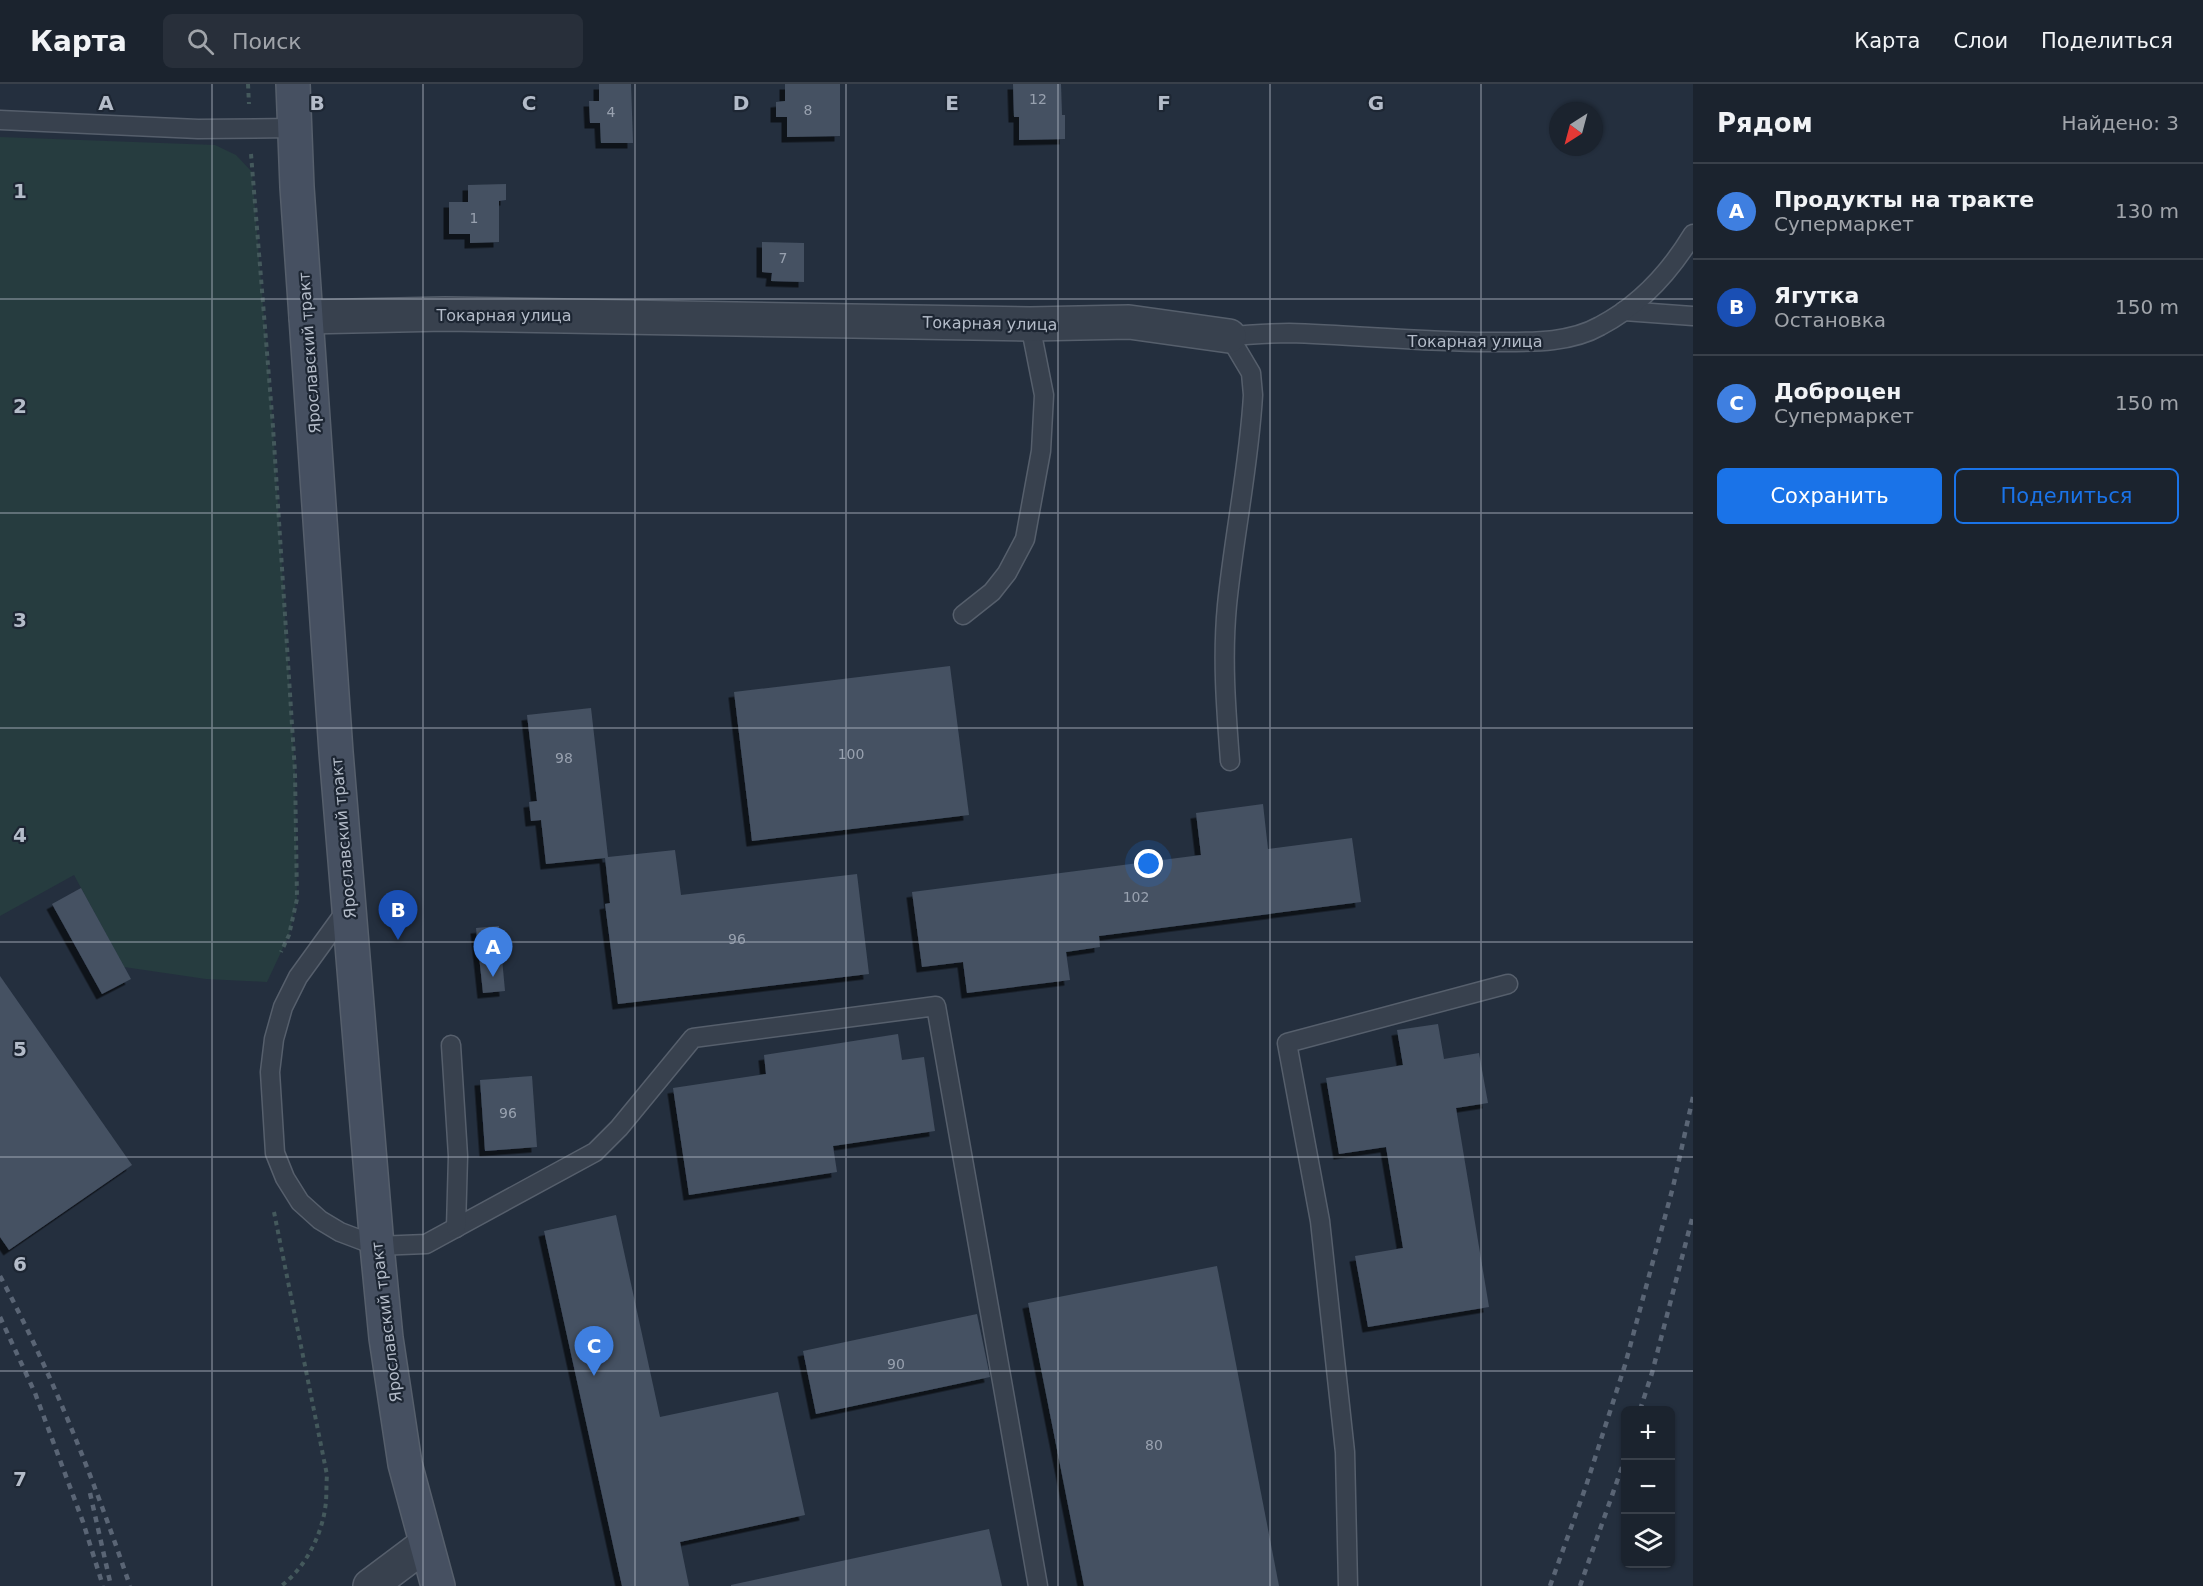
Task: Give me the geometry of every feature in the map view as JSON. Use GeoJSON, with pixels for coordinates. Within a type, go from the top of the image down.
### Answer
{"type":"FeatureCollection","features":[{"type":"Feature","properties":{"kind":"street","name":"Ярославский тракт"},"geometry":{"type":"LineString","coordinates":[[293,84],[306,317],[349,907],[377,1246],[386,1338],[405,1464],[438,1586]]}},
{"type":"Feature","properties":{"kind":"street","name":"Токарная улица"},"geometry":{"type":"LineString","coordinates":[[306,317],[445,314],[1030,324],[1129,322],[1230,336]]}},
{"type":"Feature","properties":{"kind":"street"},"geometry":{"type":"LineString","coordinates":[[370,1586],[426,1544]]}},
{"type":"Feature","properties":{"kind":"lane"},"geometry":{"type":"LineString","coordinates":[[0,120],[198,129],[294,128]]}},
{"type":"Feature","properties":{"kind":"lane","name":"Токарная улица"},"geometry":{"type":"LineString","coordinates":[[1230,336],[1287,333],[1449,343],[1544,342],[1599,327],[1623,311],[1657,284],[1693,234]]}},
{"type":"Feature","properties":{"kind":"lane"},"geometry":{"type":"LineString","coordinates":[[1623,311],[1693,316]]}},
{"type":"Feature","properties":{"kind":"lane"},"geometry":{"type":"LineString","coordinates":[[963,615],[992,592],[1007,573],[1025,539],[1041,451],[1044,395],[1030,324]]}},
{"type":"Feature","properties":{"kind":"lane"},"geometry":{"type":"LineString","coordinates":[[1230,336],[1251,373],[1253,395],[1227,605],[1224,665],[1230,761]]}},
{"type":"Feature","properties":{"kind":"lane"},"geometry":{"type":"LineString","coordinates":[[349,907],[298,977],[283,1007],[274,1039],[270,1072],[275,1153],[285,1179],[300,1202],[320,1220],[340,1232],[377,1246],[426,1244],[595,1152],[619,1128],[693,1038],[936,1006],[1038,1586]]}},
{"type":"Feature","properties":{"kind":"lane"},"geometry":{"type":"LineString","coordinates":[[1348,1586],[1345,1452],[1320,1221],[1287,1043],[1508,984]]}},
{"type":"Feature","properties":{"kind":"lane"},"geometry":{"type":"LineString","coordinates":[[451,1045],[458,1156],[456,1228]]}},
{"type":"Feature","properties":{"kind":"path"},"geometry":{"type":"LineString","coordinates":[[252,172],[273,427],[295,772],[297,899],[289,935],[280,954]]}},
{"type":"Feature","properties":{"kind":"path"},"geometry":{"type":"LineString","coordinates":[[274,1209],[327,1475],[325,1510],[312,1550],[289,1580],[281,1586]]}},
{"type":"Feature","properties":{"kind":"green space"},"geometry":{"type":"Polygon","coordinates":[[[0,137],[215,145],[236,155],[252,172],[273,427],[295,772],[297,899],[289,935],[267,982],[206,979],[124,967],[74,875],[0,916],[0,137]]]}},
{"type":"Feature","properties":{"kind":"building"},"geometry":{"type":"Polygon","coordinates":[[[599,84],[631,84],[633,143],[601,143],[600,123],[590,123],[589,101],[599,101],[599,84]]]}},
{"type":"Feature","properties":{"kind":"building"},"geometry":{"type":"Polygon","coordinates":[[[785,84],[840,84],[840,136],[787,137],[787,117],[776,117],[776,102],[785,101],[785,84]]]}},
{"type":"Feature","properties":{"kind":"building"},"geometry":{"type":"Polygon","coordinates":[[[1013,84],[1061,84],[1065,139],[1019,140],[1019,117],[1014,117],[1013,84]]]}},
{"type":"Feature","properties":{"kind":"building"},"geometry":{"type":"Polygon","coordinates":[[[506,184],[506,200],[499,201],[499,242],[470,243],[470,234],[449,234],[449,202],[468,202],[468,185],[506,184]]]}},
{"type":"Feature","properties":{"kind":"building"},"geometry":{"type":"Polygon","coordinates":[[[762,242],[804,243],[804,282],[771,281],[772,273],[762,272],[762,242]]]}},
{"type":"Feature","properties":{"kind":"building"},"geometry":{"type":"Polygon","coordinates":[[[950,666],[969,815],[752,841],[734,692],[950,666]]]}},
{"type":"Feature","properties":{"kind":"building"},"geometry":{"type":"Polygon","coordinates":[[[591,708],[608,857],[675,850],[681,895],[857,874],[869,974],[618,1004],[605,904],[610,903],[605,858],[546,864],[541,820],[531,821],[529,802],[537,801],[527,715],[591,708]]]}},
{"type":"Feature","properties":{"kind":"building"},"geometry":{"type":"Polygon","coordinates":[[[1263,804],[1268,849],[1352,838],[1361,902],[1099,936],[1100,947],[1066,952],[1070,980],[967,993],[963,962],[922,967],[912,892],[1201,855],[1196,813],[1263,804]]]}},
{"type":"Feature","properties":{"kind":"building"},"geometry":{"type":"Polygon","coordinates":[[[81,888],[131,979],[102,994],[52,904],[81,888]]]}},
{"type":"Feature","properties":{"kind":"building"},"geometry":{"type":"Polygon","coordinates":[[[499,926],[505,991],[483,993],[476,928],[499,926]]]}},
{"type":"Feature","properties":{"kind":"building"},"geometry":{"type":"Polygon","coordinates":[[[0,976],[132,1165],[9,1250],[0,1237],[0,976]]]}},
{"type":"Feature","properties":{"kind":"building"},"geometry":{"type":"Polygon","coordinates":[[[1438,1024],[1444,1059],[1479,1053],[1488,1103],[1456,1108],[1489,1307],[1368,1327],[1355,1256],[1403,1248],[1386,1147],[1339,1154],[1326,1078],[1403,1065],[1397,1030],[1438,1024]]]}},
{"type":"Feature","properties":{"kind":"building"},"geometry":{"type":"Polygon","coordinates":[[[898,1034],[902,1060],[924,1057],[935,1131],[833,1146],[837,1172],[689,1195],[673,1088],[766,1074],[764,1055],[898,1034]]]}},
{"type":"Feature","properties":{"kind":"building"},"geometry":{"type":"Polygon","coordinates":[[[532,1076],[537,1147],[485,1151],[480,1080],[532,1076]]]}},
{"type":"Feature","properties":{"kind":"building"},"geometry":{"type":"Polygon","coordinates":[[[616,1215],[660,1417],[778,1392],[805,1515],[680,1542],[689,1586],[622,1586],[544,1231],[616,1215]]]}},
{"type":"Feature","properties":{"kind":"building"},"geometry":{"type":"Polygon","coordinates":[[[1217,1266],[1279,1586],[1084,1586],[1028,1303],[1217,1266]]]}},
{"type":"Feature","properties":{"kind":"building"},"geometry":{"type":"Polygon","coordinates":[[[977,1314],[990,1377],[816,1414],[803,1351],[977,1314]]]}},
{"type":"Feature","properties":{"kind":"building"},"geometry":{"type":"Polygon","coordinates":[[[989,1529],[1002,1586],[731,1586],[731,1585],[989,1529]]]}},
{"type":"Feature","properties":{"kind":"railway"},"geometry":{"type":"LineString","coordinates":[[1550,1586],[1586,1486],[1625,1365],[1673,1187],[1693,1097]]}},
{"type":"Feature","properties":{"kind":"railway"},"geometry":{"type":"LineString","coordinates":[[1641,1406],[1693,1215]]}},
{"type":"Feature","properties":{"kind":"railway"},"geometry":{"type":"LineString","coordinates":[[0,1276],[38,1351],[71,1428],[130,1586]]}},
{"type":"Feature","properties":{"kind":"railway"},"geometry":{"type":"LineString","coordinates":[[0,1317],[35,1393],[83,1522],[103,1586]]}},
{"type":"Feature","properties":{"kind":"railway"},"geometry":{"type":"LineString","coordinates":[[1580,1586],[1625,1460]]}},
{"type":"Feature","properties":{"kind":"railway"},"geometry":{"type":"LineString","coordinates":[[90,1493],[111,1586]]}},
{"type":"Feature","properties":{"kind":"place","name":"Ягутка"},"geometry":{"type":"Point","coordinates":[398,940]}},
{"type":"Feature","properties":{"kind":"place","name":"Продукты на тракте"},"geometry":{"type":"Point","coordinates":[493,977]}},
{"type":"Feature","properties":{"kind":"place","name":"Доброцен"},"geometry":{"type":"Point","coordinates":[594,1376]}}]}
